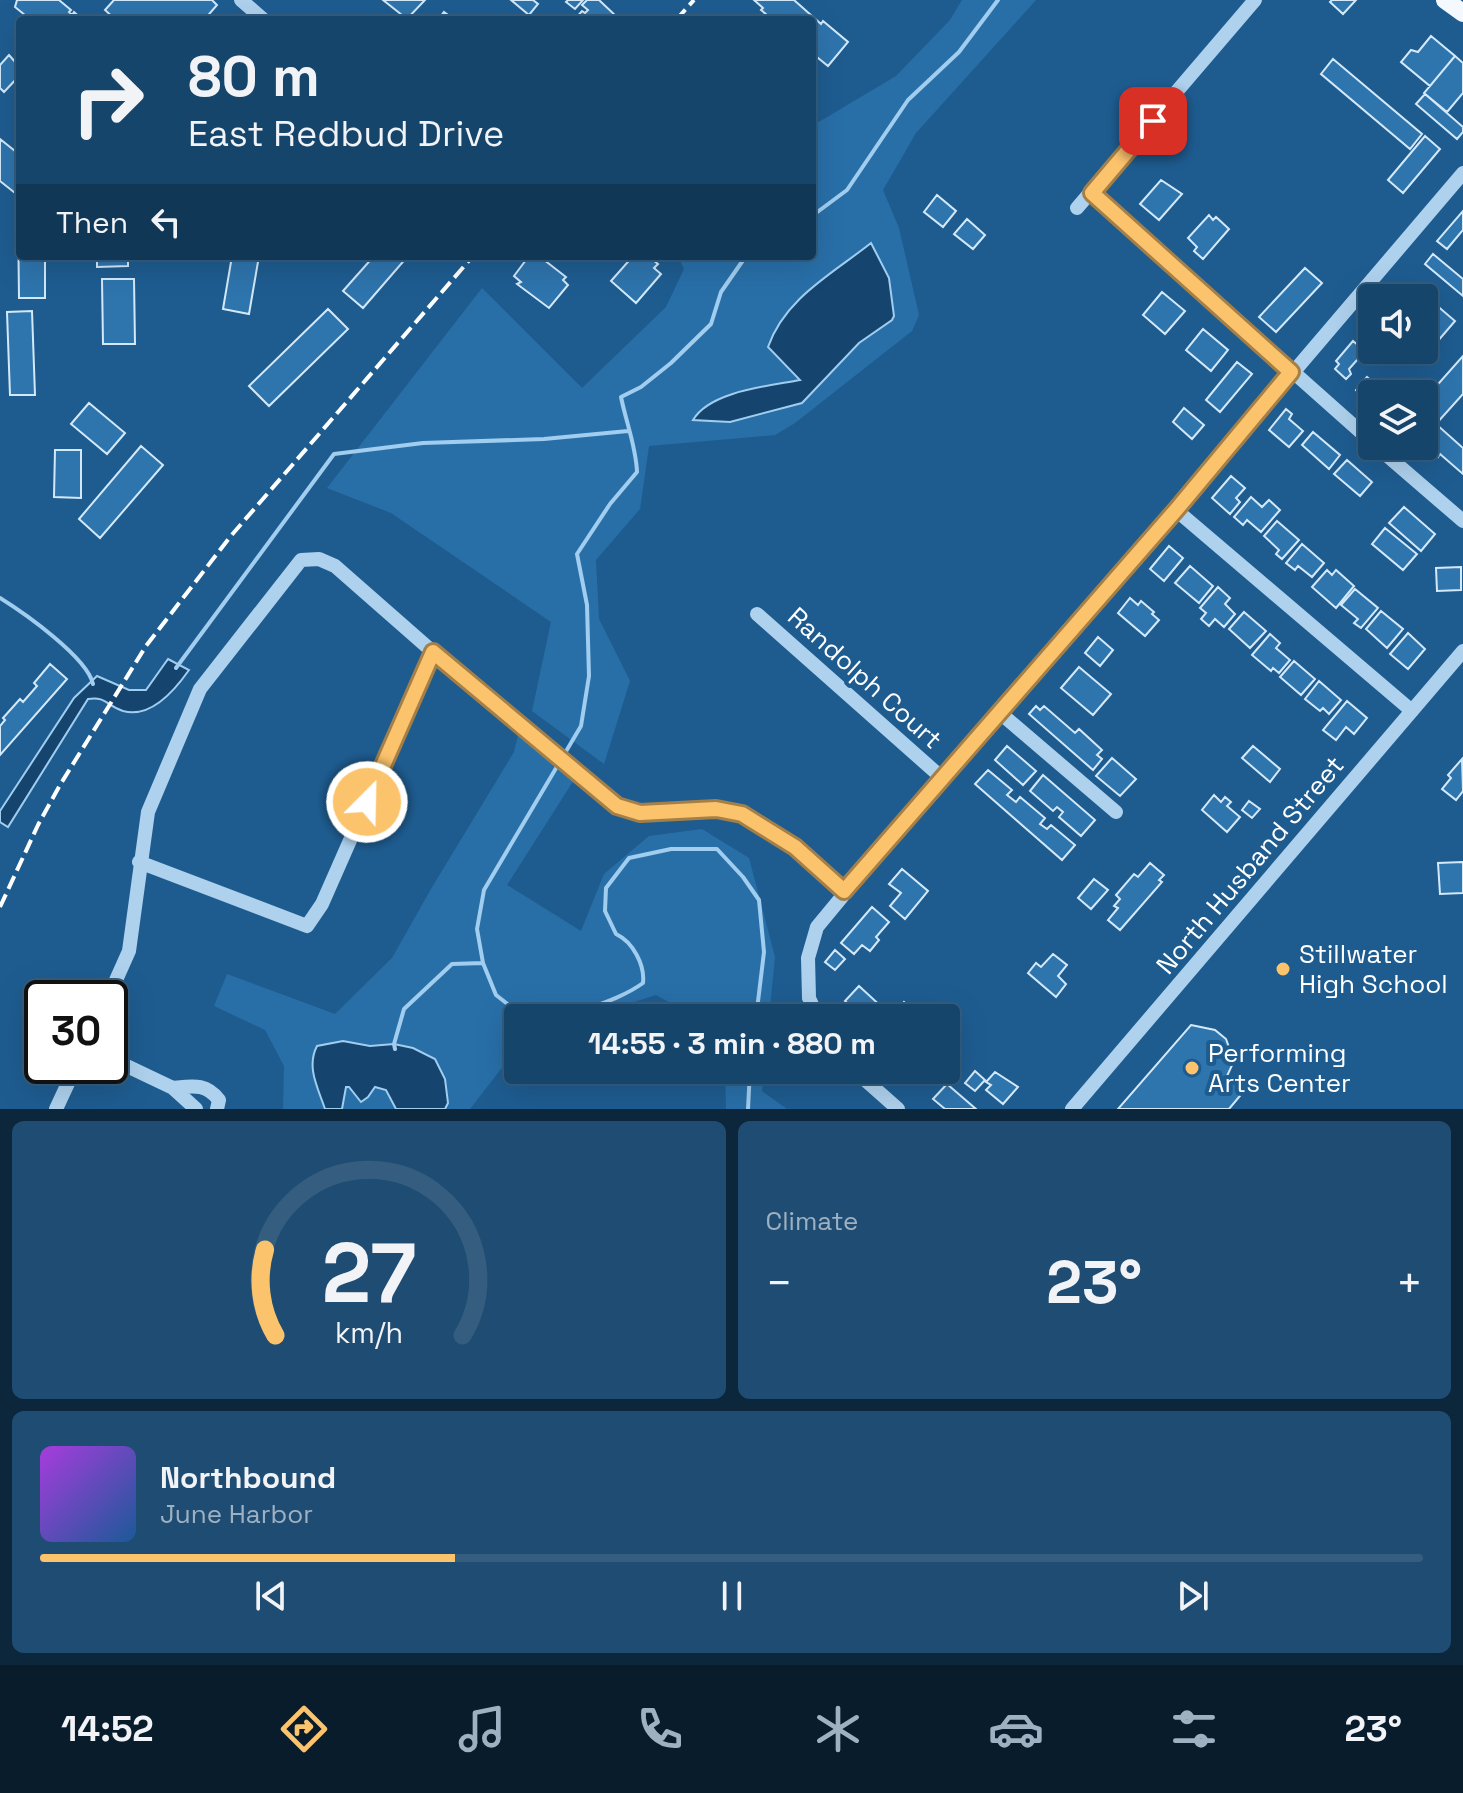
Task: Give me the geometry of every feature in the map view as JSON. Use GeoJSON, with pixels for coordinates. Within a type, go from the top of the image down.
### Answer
{"type":"FeatureCollection","features":[{"type":"Feature","properties":{"kind":"street"},"geometry":{"type":"LineString","coordinates":[[241,0],[259,16]]}},
{"type":"Feature","properties":{"kind":"street"},"geometry":{"type":"LineString","coordinates":[[1077,208],[1255,0]]}},
{"type":"Feature","properties":{"kind":"street"},"geometry":{"type":"LineString","coordinates":[[812,1004],[808,958],[817,927],[844,891],[1176,510],[1463,173]]}},
{"type":"Feature","properties":{"kind":"street"},"geometry":{"type":"LineString","coordinates":[[1092,193],[1358,430]]}},
{"type":"Feature","properties":{"kind":"street"},"geometry":{"type":"LineString","coordinates":[[1392,460],[1463,521]]}},
{"type":"Feature","properties":{"kind":"street"},"geometry":{"type":"LineString","coordinates":[[1176,510],[1412,711]]}},
{"type":"Feature","properties":{"kind":"street"},"geometry":{"type":"LineString","coordinates":[[116,980],[129,951],[148,812],[200,689],[301,560],[319,559],[335,566],[617,806],[640,813],[716,809],[742,814],[795,847],[844,891]]}},
{"type":"Feature","properties":{"kind":"street","name":"Randolph Court"},"geometry":{"type":"LineString","coordinates":[[757,614],[941,777]]}},
{"type":"Feature","properties":{"kind":"street","name":"North Husband Street"},"geometry":{"type":"LineString","coordinates":[[1072,1109],[1463,651]]}},
{"type":"Feature","properties":{"kind":"street"},"geometry":{"type":"LineString","coordinates":[[139,862],[307,926],[322,904],[433,652]]}},
{"type":"Feature","properties":{"kind":"street"},"geometry":{"type":"LineString","coordinates":[[999,712],[1116,812]]}},
{"type":"Feature","properties":{"kind":"street"},"geometry":{"type":"LineString","coordinates":[[128,1067],[173,1088],[196,1109]]}},
{"type":"Feature","properties":{"kind":"street"},"geometry":{"type":"LineString","coordinates":[[56,1109],[68,1084]]}},
{"type":"Feature","properties":{"kind":"street"},"geometry":{"type":"LineString","coordinates":[[870,1084],[898,1109]]}},
{"type":"Feature","properties":{"kind":"street"},"geometry":{"type":"LineString","coordinates":[[173,1088],[206,1087],[219,1100],[217,1109]]}},
{"type":"Feature","properties":{"kind":"shaded area"},"geometry":{"type":"Polygon","coordinates":[[[962,0],[1036,0],[916,133],[883,190],[899,228],[919,315],[912,331],[795,423],[775,435],[649,446],[640,509],[596,560],[599,619],[630,681],[604,764],[532,711],[551,622],[391,513],[327,488],[482,288],[582,388],[666,307],[684,269],[680,260],[816,260],[816,124],[896,76],[950,20],[962,0]]]}},
{"type":"Feature","properties":{"kind":"shaded area"},"geometry":{"type":"Polygon","coordinates":[[[871,243],[889,278],[892,320],[859,343],[802,403],[730,422],[693,420],[701,410],[726,396],[800,380],[768,347],[776,330],[786,314],[811,288],[871,243]]]}},
{"type":"Feature","properties":{"kind":"shaded area"},"geometry":{"type":"Polygon","coordinates":[[[168,659],[189,670],[169,694],[152,707],[143,711],[123,711],[99,699],[88,699],[8,827],[0,822],[0,811],[74,698],[97,676],[129,690],[146,690],[168,659]]]}},
{"type":"Feature","properties":{"kind":"shaded area"},"geometry":{"type":"Polygon","coordinates":[[[518,735],[574,780],[507,885],[581,931],[604,874],[649,836],[702,829],[749,858],[775,957],[770,1004],[672,1004],[656,995],[628,1004],[504,1004],[504,1065],[470,1109],[283,1109],[284,1066],[265,1030],[214,1006],[227,974],[335,1014],[392,958],[514,752],[518,735]]]}},
{"type":"Feature","properties":{"kind":"shaded area"},"geometry":{"type":"Polygon","coordinates":[[[343,1041],[370,1046],[394,1044],[413,1048],[435,1059],[445,1079],[448,1103],[445,1109],[396,1109],[386,1090],[375,1087],[361,1102],[346,1087],[342,1109],[325,1109],[314,1078],[314,1054],[317,1046],[343,1041]]]}},
{"type":"Feature","properties":{"kind":"shaded area"},"geometry":{"type":"Polygon","coordinates":[[[725,1084],[763,1084],[762,1091],[787,1109],[726,1109],[725,1084]]]}},
{"type":"Feature","properties":{"kind":"building"},"geometry":{"type":"Polygon","coordinates":[[[17,0],[59,0],[71,10],[72,15],[74,12],[78,16],[26,16],[15,7],[17,0]]]}},
{"type":"Feature","properties":{"kind":"building"},"geometry":{"type":"Polygon","coordinates":[[[114,0],[212,0],[217,5],[207,16],[112,16],[105,10],[114,0]]]}},
{"type":"Feature","properties":{"kind":"building"},"geometry":{"type":"Polygon","coordinates":[[[383,0],[425,0],[410,16],[403,16],[383,0]]]}},
{"type":"Feature","properties":{"kind":"building"},"geometry":{"type":"Polygon","coordinates":[[[511,0],[533,0],[538,4],[529,15],[511,0]]]}},
{"type":"Feature","properties":{"kind":"building"},"geometry":{"type":"Polygon","coordinates":[[[583,0],[575,9],[566,2],[583,0]]]}},
{"type":"Feature","properties":{"kind":"building"},"geometry":{"type":"Polygon","coordinates":[[[587,0],[599,0],[616,16],[578,16],[588,10],[582,5],[587,0]]]}},
{"type":"Feature","properties":{"kind":"building"},"geometry":{"type":"Polygon","coordinates":[[[754,0],[794,0],[812,16],[768,16],[761,10],[763,8],[754,0]]]}},
{"type":"Feature","properties":{"kind":"building"},"geometry":{"type":"Polygon","coordinates":[[[1356,0],[1343,14],[1330,2],[1356,0]]]}},
{"type":"Feature","properties":{"kind":"building"},"geometry":{"type":"Polygon","coordinates":[[[816,20],[821,24],[823,21],[848,42],[828,66],[816,56],[816,20]]]}},
{"type":"Feature","properties":{"kind":"building"},"geometry":{"type":"Polygon","coordinates":[[[1431,36],[1455,56],[1430,86],[1401,62],[1411,50],[1418,52],[1431,36]]]}},
{"type":"Feature","properties":{"kind":"building"},"geometry":{"type":"Polygon","coordinates":[[[9,55],[16,63],[16,79],[4,92],[0,88],[0,65],[9,55]]]}},
{"type":"Feature","properties":{"kind":"building"},"geometry":{"type":"Polygon","coordinates":[[[1455,56],[1463,63],[1463,93],[1447,112],[1424,93],[1455,56]]]}},
{"type":"Feature","properties":{"kind":"building"},"geometry":{"type":"Polygon","coordinates":[[[1333,59],[1422,134],[1410,149],[1321,74],[1333,59]]]}},
{"type":"Feature","properties":{"kind":"building"},"geometry":{"type":"Polygon","coordinates":[[[1425,94],[1463,127],[1457,139],[1416,104],[1425,94]]]}},
{"type":"Feature","properties":{"kind":"building"},"geometry":{"type":"Polygon","coordinates":[[[1425,136],[1440,149],[1403,193],[1388,180],[1425,136]]]}},
{"type":"Feature","properties":{"kind":"building"},"geometry":{"type":"Polygon","coordinates":[[[0,139],[16,152],[16,194],[0,181],[0,139]]]}},
{"type":"Feature","properties":{"kind":"building"},"geometry":{"type":"Polygon","coordinates":[[[1161,180],[1182,194],[1159,220],[1140,204],[1161,180]]]}},
{"type":"Feature","properties":{"kind":"building"},"geometry":{"type":"Polygon","coordinates":[[[937,195],[956,211],[943,227],[924,212],[937,195]]]}},
{"type":"Feature","properties":{"kind":"building"},"geometry":{"type":"Polygon","coordinates":[[[1463,211],[1463,230],[1447,249],[1437,241],[1463,211]]]}},
{"type":"Feature","properties":{"kind":"building"},"geometry":{"type":"Polygon","coordinates":[[[1209,215],[1229,229],[1203,259],[1194,251],[1197,247],[1188,238],[1209,215]]]}},
{"type":"Feature","properties":{"kind":"building"},"geometry":{"type":"Polygon","coordinates":[[[967,219],[985,235],[973,249],[954,234],[967,219]]]}},
{"type":"Feature","properties":{"kind":"building"},"geometry":{"type":"Polygon","coordinates":[[[1433,254],[1463,279],[1463,296],[1425,264],[1433,254]]]}},
{"type":"Feature","properties":{"kind":"building"},"geometry":{"type":"Polygon","coordinates":[[[19,260],[45,260],[45,298],[19,298],[19,260]]]}},
{"type":"Feature","properties":{"kind":"building"},"geometry":{"type":"Polygon","coordinates":[[[97,260],[128,260],[128,266],[97,267],[97,260]]]}},
{"type":"Feature","properties":{"kind":"building"},"geometry":{"type":"Polygon","coordinates":[[[231,260],[258,260],[249,314],[223,309],[231,260]]]}},
{"type":"Feature","properties":{"kind":"building"},"geometry":{"type":"Polygon","coordinates":[[[370,260],[405,260],[363,308],[343,291],[370,260]]]}},
{"type":"Feature","properties":{"kind":"building"},"geometry":{"type":"Polygon","coordinates":[[[526,260],[544,260],[566,277],[563,280],[568,285],[549,308],[517,284],[521,282],[514,276],[526,260]]]}},
{"type":"Feature","properties":{"kind":"building"},"geometry":{"type":"Polygon","coordinates":[[[629,260],[653,260],[658,264],[654,268],[661,274],[636,303],[611,281],[629,260]]]}},
{"type":"Feature","properties":{"kind":"building"},"geometry":{"type":"Polygon","coordinates":[[[1305,268],[1322,283],[1276,332],[1259,317],[1305,268]]]}},
{"type":"Feature","properties":{"kind":"building"},"geometry":{"type":"Polygon","coordinates":[[[102,279],[134,279],[135,344],[103,344],[102,279]]]}},
{"type":"Feature","properties":{"kind":"building"},"geometry":{"type":"Polygon","coordinates":[[[1162,292],[1185,311],[1165,334],[1143,315],[1162,292]]]}},
{"type":"Feature","properties":{"kind":"building"},"geometry":{"type":"Polygon","coordinates":[[[1438,306],[1455,321],[1438,341],[1438,306]]]}},
{"type":"Feature","properties":{"kind":"building"},"geometry":{"type":"Polygon","coordinates":[[[328,309],[348,329],[269,406],[249,386],[328,309]]]}},
{"type":"Feature","properties":{"kind":"building"},"geometry":{"type":"Polygon","coordinates":[[[32,311],[35,395],[10,395],[7,312],[32,311]]]}},
{"type":"Feature","properties":{"kind":"building"},"geometry":{"type":"Polygon","coordinates":[[[1203,329],[1228,350],[1211,371],[1186,350],[1203,329]]]}},
{"type":"Feature","properties":{"kind":"building"},"geometry":{"type":"Polygon","coordinates":[[[1353,341],[1358,345],[1358,359],[1349,369],[1351,374],[1346,379],[1335,369],[1339,364],[1336,361],[1353,341]]]}},
{"type":"Feature","properties":{"kind":"building"},"geometry":{"type":"Polygon","coordinates":[[[1463,356],[1463,394],[1438,422],[1438,384],[1463,356]]]}},
{"type":"Feature","properties":{"kind":"building"},"geometry":{"type":"Polygon","coordinates":[[[1237,362],[1252,374],[1220,412],[1206,400],[1237,362]]]}},
{"type":"Feature","properties":{"kind":"building"},"geometry":{"type":"Polygon","coordinates":[[[89,403],[125,433],[107,454],[71,424],[89,403]]]}},
{"type":"Feature","properties":{"kind":"building"},"geometry":{"type":"Polygon","coordinates":[[[1184,408],[1204,425],[1192,439],[1173,422],[1184,408]]]}},
{"type":"Feature","properties":{"kind":"building"},"geometry":{"type":"Polygon","coordinates":[[[1286,409],[1292,414],[1289,419],[1303,431],[1289,447],[1269,430],[1286,409]]]}},
{"type":"Feature","properties":{"kind":"building"},"geometry":{"type":"Polygon","coordinates":[[[1438,426],[1463,448],[1463,474],[1440,454],[1438,457],[1438,426]]]}},
{"type":"Feature","properties":{"kind":"building"},"geometry":{"type":"Polygon","coordinates":[[[1313,432],[1340,455],[1329,469],[1302,445],[1313,432]]]}},
{"type":"Feature","properties":{"kind":"building"},"geometry":{"type":"Polygon","coordinates":[[[141,446],[163,465],[100,538],[79,519],[141,446]]]}},
{"type":"Feature","properties":{"kind":"building"},"geometry":{"type":"Polygon","coordinates":[[[55,450],[81,450],[81,498],[54,497],[55,450]]]}},
{"type":"Feature","properties":{"kind":"building"},"geometry":{"type":"Polygon","coordinates":[[[1347,460],[1372,482],[1360,496],[1334,474],[1347,460]]]}},
{"type":"Feature","properties":{"kind":"building"},"geometry":{"type":"Polygon","coordinates":[[[1231,476],[1245,488],[1236,498],[1240,502],[1230,514],[1212,498],[1231,476]]]}},
{"type":"Feature","properties":{"kind":"building"},"geometry":{"type":"Polygon","coordinates":[[[1251,497],[1262,507],[1269,500],[1280,510],[1261,532],[1247,520],[1243,525],[1234,517],[1251,497]]]}},
{"type":"Feature","properties":{"kind":"building"},"geometry":{"type":"Polygon","coordinates":[[[1404,507],[1435,534],[1421,551],[1389,523],[1404,507]]]}},
{"type":"Feature","properties":{"kind":"building"},"geometry":{"type":"Polygon","coordinates":[[[1277,521],[1299,540],[1282,559],[1276,554],[1279,550],[1264,536],[1277,521]]]}},
{"type":"Feature","properties":{"kind":"building"},"geometry":{"type":"Polygon","coordinates":[[[1385,528],[1417,554],[1403,570],[1372,544],[1385,528]]]}},
{"type":"Feature","properties":{"kind":"building"},"geometry":{"type":"Polygon","coordinates":[[[1302,544],[1324,563],[1312,577],[1298,566],[1295,570],[1286,563],[1302,544]]]}},
{"type":"Feature","properties":{"kind":"building"},"geometry":{"type":"Polygon","coordinates":[[[1169,546],[1183,558],[1164,581],[1150,569],[1169,546]]]}},
{"type":"Feature","properties":{"kind":"building"},"geometry":{"type":"Polygon","coordinates":[[[1190,566],[1213,586],[1199,603],[1175,583],[1190,566]]]}},
{"type":"Feature","properties":{"kind":"building"},"geometry":{"type":"Polygon","coordinates":[[[1461,567],[1461,590],[1437,591],[1436,568],[1461,567]]]}},
{"type":"Feature","properties":{"kind":"building"},"geometry":{"type":"Polygon","coordinates":[[[1327,570],[1332,575],[1336,570],[1354,586],[1336,608],[1312,587],[1327,570]]]}},
{"type":"Feature","properties":{"kind":"building"},"geometry":{"type":"Polygon","coordinates":[[[1218,587],[1230,598],[1225,604],[1235,614],[1224,627],[1215,619],[1209,626],[1201,619],[1206,613],[1200,608],[1218,587]]]}},
{"type":"Feature","properties":{"kind":"building"},"geometry":{"type":"Polygon","coordinates":[[[1355,589],[1378,608],[1361,628],[1354,623],[1358,619],[1341,605],[1355,589]]]}},
{"type":"Feature","properties":{"kind":"building"},"geometry":{"type":"Polygon","coordinates":[[[1130,598],[1138,605],[1141,601],[1159,620],[1145,636],[1118,613],[1130,598]]]}},
{"type":"Feature","properties":{"kind":"building"},"geometry":{"type":"Polygon","coordinates":[[[1381,611],[1403,629],[1387,648],[1366,629],[1381,611]]]}},
{"type":"Feature","properties":{"kind":"building"},"geometry":{"type":"Polygon","coordinates":[[[1244,612],[1266,631],[1250,648],[1229,629],[1244,612]]]}},
{"type":"Feature","properties":{"kind":"building"},"geometry":{"type":"Polygon","coordinates":[[[1408,633],[1425,649],[1408,669],[1390,654],[1408,633]]]}},
{"type":"Feature","properties":{"kind":"building"},"geometry":{"type":"Polygon","coordinates":[[[1270,634],[1280,643],[1276,648],[1290,660],[1279,673],[1273,668],[1271,671],[1252,655],[1270,634]]]}},
{"type":"Feature","properties":{"kind":"building"},"geometry":{"type":"Polygon","coordinates":[[[1098,637],[1113,650],[1100,666],[1085,653],[1098,637]]]}},
{"type":"Feature","properties":{"kind":"building"},"geometry":{"type":"Polygon","coordinates":[[[1294,661],[1315,679],[1301,695],[1280,677],[1294,661]]]}},
{"type":"Feature","properties":{"kind":"building"},"geometry":{"type":"Polygon","coordinates":[[[50,664],[67,679],[0,755],[3,718],[37,686],[34,683],[50,664]]]}},
{"type":"Feature","properties":{"kind":"building"},"geometry":{"type":"Polygon","coordinates":[[[1079,667],[1111,694],[1093,715],[1061,688],[1079,667]]]}},
{"type":"Feature","properties":{"kind":"building"},"geometry":{"type":"Polygon","coordinates":[[[1319,681],[1341,700],[1329,714],[1305,699],[1319,681]]]}},
{"type":"Feature","properties":{"kind":"building"},"geometry":{"type":"Polygon","coordinates":[[[1347,701],[1367,718],[1354,734],[1346,727],[1336,740],[1323,730],[1347,701]]]}},
{"type":"Feature","properties":{"kind":"building"},"geometry":{"type":"Polygon","coordinates":[[[1036,706],[1040,710],[1044,706],[1075,733],[1079,729],[1102,750],[1097,755],[1102,759],[1093,770],[1029,714],[1036,706]]]}},
{"type":"Feature","properties":{"kind":"building"},"geometry":{"type":"Polygon","coordinates":[[[1007,746],[1036,771],[1023,785],[995,760],[1007,746]]]}},
{"type":"Feature","properties":{"kind":"building"},"geometry":{"type":"Polygon","coordinates":[[[1253,746],[1280,769],[1270,782],[1242,758],[1253,746]]]}},
{"type":"Feature","properties":{"kind":"building"},"geometry":{"type":"Polygon","coordinates":[[[1112,758],[1136,779],[1120,796],[1096,776],[1112,758]]]}},
{"type":"Feature","properties":{"kind":"building"},"geometry":{"type":"Polygon","coordinates":[[[1462,759],[1463,791],[1456,800],[1442,789],[1451,778],[1448,775],[1462,759]]]}},
{"type":"Feature","properties":{"kind":"building"},"geometry":{"type":"Polygon","coordinates":[[[988,770],[1012,790],[1007,795],[1016,802],[1020,797],[1045,818],[1040,824],[1047,829],[1051,825],[1075,845],[1062,860],[975,784],[988,770]]]}},
{"type":"Feature","properties":{"kind":"building"},"geometry":{"type":"Polygon","coordinates":[[[1043,775],[1095,820],[1081,836],[1059,817],[1063,812],[1057,807],[1053,811],[1030,791],[1043,775]]]}},
{"type":"Feature","properties":{"kind":"building"},"geometry":{"type":"Polygon","coordinates":[[[1214,795],[1221,802],[1225,797],[1231,802],[1227,806],[1240,817],[1227,832],[1202,810],[1214,795]]]}},
{"type":"Feature","properties":{"kind":"building"},"geometry":{"type":"Polygon","coordinates":[[[1249,801],[1260,809],[1252,818],[1242,810],[1249,801]]]}},
{"type":"Feature","properties":{"kind":"building"},"geometry":{"type":"Polygon","coordinates":[[[1463,862],[1463,893],[1440,894],[1438,863],[1463,862]]]}},
{"type":"Feature","properties":{"kind":"building"},"geometry":{"type":"Polygon","coordinates":[[[1150,863],[1164,875],[1159,880],[1162,882],[1120,930],[1108,920],[1118,908],[1114,906],[1120,899],[1116,895],[1134,874],[1138,877],[1150,863]]]}},
{"type":"Feature","properties":{"kind":"building"},"geometry":{"type":"Polygon","coordinates":[[[902,869],[928,891],[905,919],[890,906],[901,893],[889,884],[902,869]]]}},
{"type":"Feature","properties":{"kind":"building"},"geometry":{"type":"Polygon","coordinates":[[[1094,879],[1108,890],[1091,909],[1078,898],[1094,879]]]}},
{"type":"Feature","properties":{"kind":"building"},"geometry":{"type":"Polygon","coordinates":[[[872,907],[889,922],[876,937],[879,940],[870,951],[862,945],[854,954],[841,943],[872,907]]]}},
{"type":"Feature","properties":{"kind":"building"},"geometry":{"type":"Polygon","coordinates":[[[835,950],[845,959],[835,970],[825,962],[835,950]]]}},
{"type":"Feature","properties":{"kind":"building"},"geometry":{"type":"Polygon","coordinates":[[[1053,954],[1067,965],[1058,976],[1066,984],[1056,997],[1028,973],[1036,963],[1041,967],[1053,954]]]}},
{"type":"Feature","properties":{"kind":"building"},"geometry":{"type":"Polygon","coordinates":[[[859,986],[879,1004],[848,1004],[845,1001],[859,986]]]}},
{"type":"Feature","properties":{"kind":"building","name":"Performing Arts Center"},"geometry":{"type":"Polygon","coordinates":[[[1191,1025],[1215,1030],[1226,1039],[1234,1061],[1227,1076],[1244,1091],[1229,1109],[1118,1109],[1191,1025]]]}},
{"type":"Feature","properties":{"kind":"building"},"geometry":{"type":"Polygon","coordinates":[[[975,1071],[985,1080],[975,1091],[965,1083],[975,1071]]]}},
{"type":"Feature","properties":{"kind":"building"},"geometry":{"type":"Polygon","coordinates":[[[995,1072],[1018,1087],[1003,1104],[986,1090],[991,1085],[986,1082],[995,1072]]]}},
{"type":"Feature","properties":{"kind":"building"},"geometry":{"type":"Polygon","coordinates":[[[947,1084],[976,1109],[945,1109],[933,1099],[947,1084]]]}},
{"type":"Feature","properties":{"kind":"waterway"},"geometry":{"type":"LineString","coordinates":[[816,213],[847,190],[908,100],[959,52],[998,0]]}},
{"type":"Feature","properties":{"kind":"waterway"},"geometry":{"type":"LineString","coordinates":[[507,1004],[496,995],[483,963],[477,929],[484,890],[581,726],[589,676],[587,605],[577,554],[610,504],[637,472],[621,397],[641,387],[671,363],[711,324],[721,292],[743,260]]}},
{"type":"Feature","properties":{"kind":"waterway"},"geometry":{"type":"LineString","coordinates":[[176,668],[334,454],[423,443],[544,439],[628,431]]}},
{"type":"Feature","properties":{"kind":"waterway"},"geometry":{"type":"LineString","coordinates":[[0,598],[67,649],[88,673],[93,684]]}},
{"type":"Feature","properties":{"kind":"waterway"},"geometry":{"type":"LineString","coordinates":[[600,1004],[643,983],[637,955],[628,942],[616,934],[605,911],[606,888],[629,858],[671,849],[717,849],[759,900],[764,952],[758,1004]]}},
{"type":"Feature","properties":{"kind":"waterway"},"geometry":{"type":"LineString","coordinates":[[395,1049],[404,1009],[452,964],[483,963]]}},
{"type":"Feature","properties":{"kind":"waterway"},"geometry":{"type":"LineString","coordinates":[[748,1109],[749,1084]]}},
{"type":"Feature","properties":{"kind":"railway"},"geometry":{"type":"LineString","coordinates":[[680,16],[694,0]]}},
{"type":"Feature","properties":{"kind":"railway"},"geometry":{"type":"LineString","coordinates":[[0,907],[60,785],[146,646],[230,537],[470,260]]}},
{"type":"Feature","properties":{"kind":"place","name":"Stillwater High School"},"geometry":{"type":"Point","coordinates":[1283,969]}},
{"type":"Feature","properties":{"kind":"place","name":"Performing Arts Center"},"geometry":{"type":"Point","coordinates":[1192,1068]}},
{"type":"Feature","properties":{"kind":"route"},"geometry":{"type":"LineString","coordinates":[[367,802],[433,652],[617,806],[640,813],[716,809],[742,814],[795,847],[844,891],[1176,510],[1291,372],[1092,193],[1153,121]]}}]}
